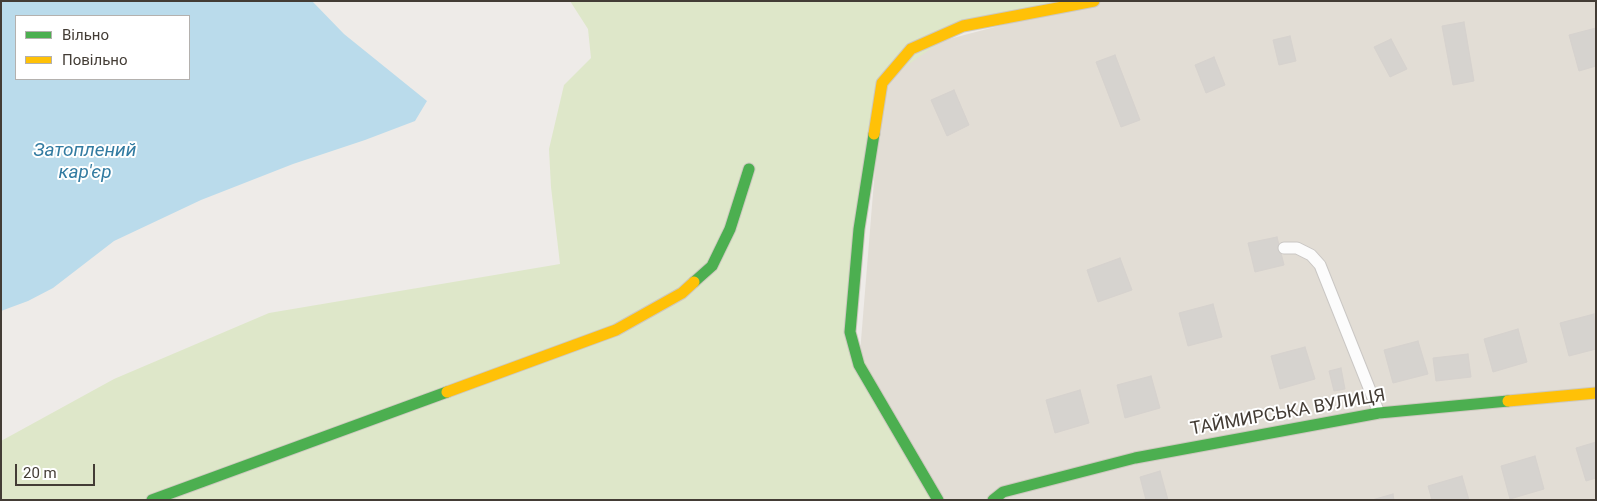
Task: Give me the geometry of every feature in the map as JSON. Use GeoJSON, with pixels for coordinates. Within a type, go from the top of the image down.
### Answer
{"type":"FeatureCollection","features":[{"type":"Feature","properties":{"kind":"street"},"geometry":{"type":"LineString","coordinates":[[938,500],[859,365],[850,332],[859,229],[882,83],[911,49],[963,26],[1094,1]]}},
{"type":"Feature","properties":{"kind":"street"},"geometry":{"type":"LineString","coordinates":[[152,500],[616,330],[682,293],[712,266],[730,229],[749,169]]}},
{"type":"Feature","properties":{"kind":"street","name":"ТАЙМИРСЬКА ВУЛИЦЯ"},"geometry":{"type":"LineString","coordinates":[[993,500],[1003,492],[1135,458],[1379,413],[1596,393]]}},
{"type":"Feature","properties":{"kind":"lane"},"geometry":{"type":"LineString","coordinates":[[1284,248],[1297,248],[1311,255],[1320,265],[1379,413]]}},
{"type":"Feature","properties":{"kind":"shaded area"},"geometry":{"type":"Polygon","coordinates":[[[1094,1],[1596,1],[1596,500],[938,500],[859,365],[882,83],[911,49],[1094,1]]]}},
{"type":"Feature","properties":{"kind":"green space"},"geometry":{"type":"Polygon","coordinates":[[[570,1],[1094,1],[963,26],[882,83],[850,332],[938,500],[1,500],[1,441],[114,379],[269,313],[560,264],[551,187],[549,149],[564,85],[591,58],[588,29],[570,1]]]}},
{"type":"Feature","properties":{"kind":"water","name":"Затоплений кар'єр"},"geometry":{"type":"Polygon","coordinates":[[[1,1],[312,1],[344,34],[427,101],[415,121],[293,164],[201,200],[114,241],[53,288],[28,301],[1,311],[1,1]]]}},
{"type":"Feature","properties":{"kind":"building"},"geometry":{"type":"Polygon","coordinates":[[[1464,22],[1474,81],[1453,85],[1442,26],[1464,22]]]}},
{"type":"Feature","properties":{"kind":"building"},"geometry":{"type":"Polygon","coordinates":[[[1596,28],[1596,66],[1579,71],[1569,35],[1596,28]]]}},
{"type":"Feature","properties":{"kind":"building"},"geometry":{"type":"Polygon","coordinates":[[[1290,36],[1296,61],[1279,65],[1273,40],[1290,36]]]}},
{"type":"Feature","properties":{"kind":"building"},"geometry":{"type":"Polygon","coordinates":[[[1391,39],[1407,69],[1390,77],[1374,47],[1391,39]]]}},
{"type":"Feature","properties":{"kind":"building"},"geometry":{"type":"Polygon","coordinates":[[[1115,55],[1140,120],[1121,127],[1096,62],[1115,55]]]}},
{"type":"Feature","properties":{"kind":"building"},"geometry":{"type":"Polygon","coordinates":[[[1214,57],[1225,85],[1206,93],[1195,65],[1214,57]]]}},
{"type":"Feature","properties":{"kind":"building"},"geometry":{"type":"Polygon","coordinates":[[[954,90],[969,125],[947,136],[931,100],[954,90]]]}},
{"type":"Feature","properties":{"kind":"building"},"geometry":{"type":"Polygon","coordinates":[[[1277,237],[1284,265],[1255,272],[1248,243],[1277,237]]]}},
{"type":"Feature","properties":{"kind":"building"},"geometry":{"type":"Polygon","coordinates":[[[1120,258],[1132,290],[1098,302],[1087,270],[1120,258]]]}},
{"type":"Feature","properties":{"kind":"building"},"geometry":{"type":"Polygon","coordinates":[[[1213,304],[1222,337],[1188,346],[1179,313],[1213,304]]]}},
{"type":"Feature","properties":{"kind":"building"},"geometry":{"type":"Polygon","coordinates":[[[1594,314],[1596,349],[1569,356],[1560,323],[1594,314]]]}},
{"type":"Feature","properties":{"kind":"building"},"geometry":{"type":"Polygon","coordinates":[[[1518,329],[1527,362],[1493,372],[1484,339],[1518,329]]]}},
{"type":"Feature","properties":{"kind":"building"},"geometry":{"type":"Polygon","coordinates":[[[1418,341],[1428,374],[1393,383],[1384,350],[1418,341]]]}},
{"type":"Feature","properties":{"kind":"building"},"geometry":{"type":"Polygon","coordinates":[[[1305,347],[1315,379],[1280,389],[1271,356],[1305,347]]]}},
{"type":"Feature","properties":{"kind":"building"},"geometry":{"type":"Polygon","coordinates":[[[1468,354],[1471,377],[1436,381],[1433,358],[1468,354]]]}},
{"type":"Feature","properties":{"kind":"building"},"geometry":{"type":"Polygon","coordinates":[[[1341,368],[1345,389],[1334,391],[1329,371],[1341,368]]]}},
{"type":"Feature","properties":{"kind":"building"},"geometry":{"type":"Polygon","coordinates":[[[1151,376],[1160,408],[1125,418],[1117,385],[1151,376]]]}},
{"type":"Feature","properties":{"kind":"building"},"geometry":{"type":"Polygon","coordinates":[[[1080,390],[1089,423],[1055,433],[1046,400],[1080,390]]]}},
{"type":"Feature","properties":{"kind":"building"},"geometry":{"type":"Polygon","coordinates":[[[1596,442],[1596,478],[1586,481],[1576,448],[1596,442]]]}},
{"type":"Feature","properties":{"kind":"building"},"geometry":{"type":"Polygon","coordinates":[[[1535,456],[1544,489],[1510,499],[1501,466],[1535,456]]]}},
{"type":"Feature","properties":{"kind":"building"},"geometry":{"type":"Polygon","coordinates":[[[1160,471],[1168,500],[1146,500],[1140,477],[1160,471]]]}},
{"type":"Feature","properties":{"kind":"building"},"geometry":{"type":"Polygon","coordinates":[[[1462,476],[1469,500],[1432,500],[1428,486],[1462,476]]]}},
{"type":"Feature","properties":{"kind":"building"},"geometry":{"type":"Polygon","coordinates":[[[1393,494],[1394,500],[1372,500],[1393,494]]]}},
{"type":"Feature","properties":{"kind":"traffic: fast"},"geometry":{"type":"LineString","coordinates":[[874,134],[859,229],[850,332],[859,365],[938,500]]}},
{"type":"Feature","properties":{"kind":"traffic: fast"},"geometry":{"type":"LineString","coordinates":[[694,282],[712,266],[730,229],[749,169]]}},
{"type":"Feature","properties":{"kind":"traffic: fast"},"geometry":{"type":"LineString","coordinates":[[152,500],[447,392]]}},
{"type":"Feature","properties":{"kind":"traffic: fast"},"geometry":{"type":"LineString","coordinates":[[993,500],[1003,492],[1135,458],[1379,413],[1508,401]]}},
{"type":"Feature","properties":{"kind":"traffic: slow"},"geometry":{"type":"LineString","coordinates":[[874,134],[882,83],[911,49],[963,26],[1094,1]]}},
{"type":"Feature","properties":{"kind":"traffic: slow"},"geometry":{"type":"LineString","coordinates":[[447,392],[616,330],[682,293],[694,282]]}},
{"type":"Feature","properties":{"kind":"traffic: slow"},"geometry":{"type":"LineString","coordinates":[[1508,401],[1596,393]]}}]}
